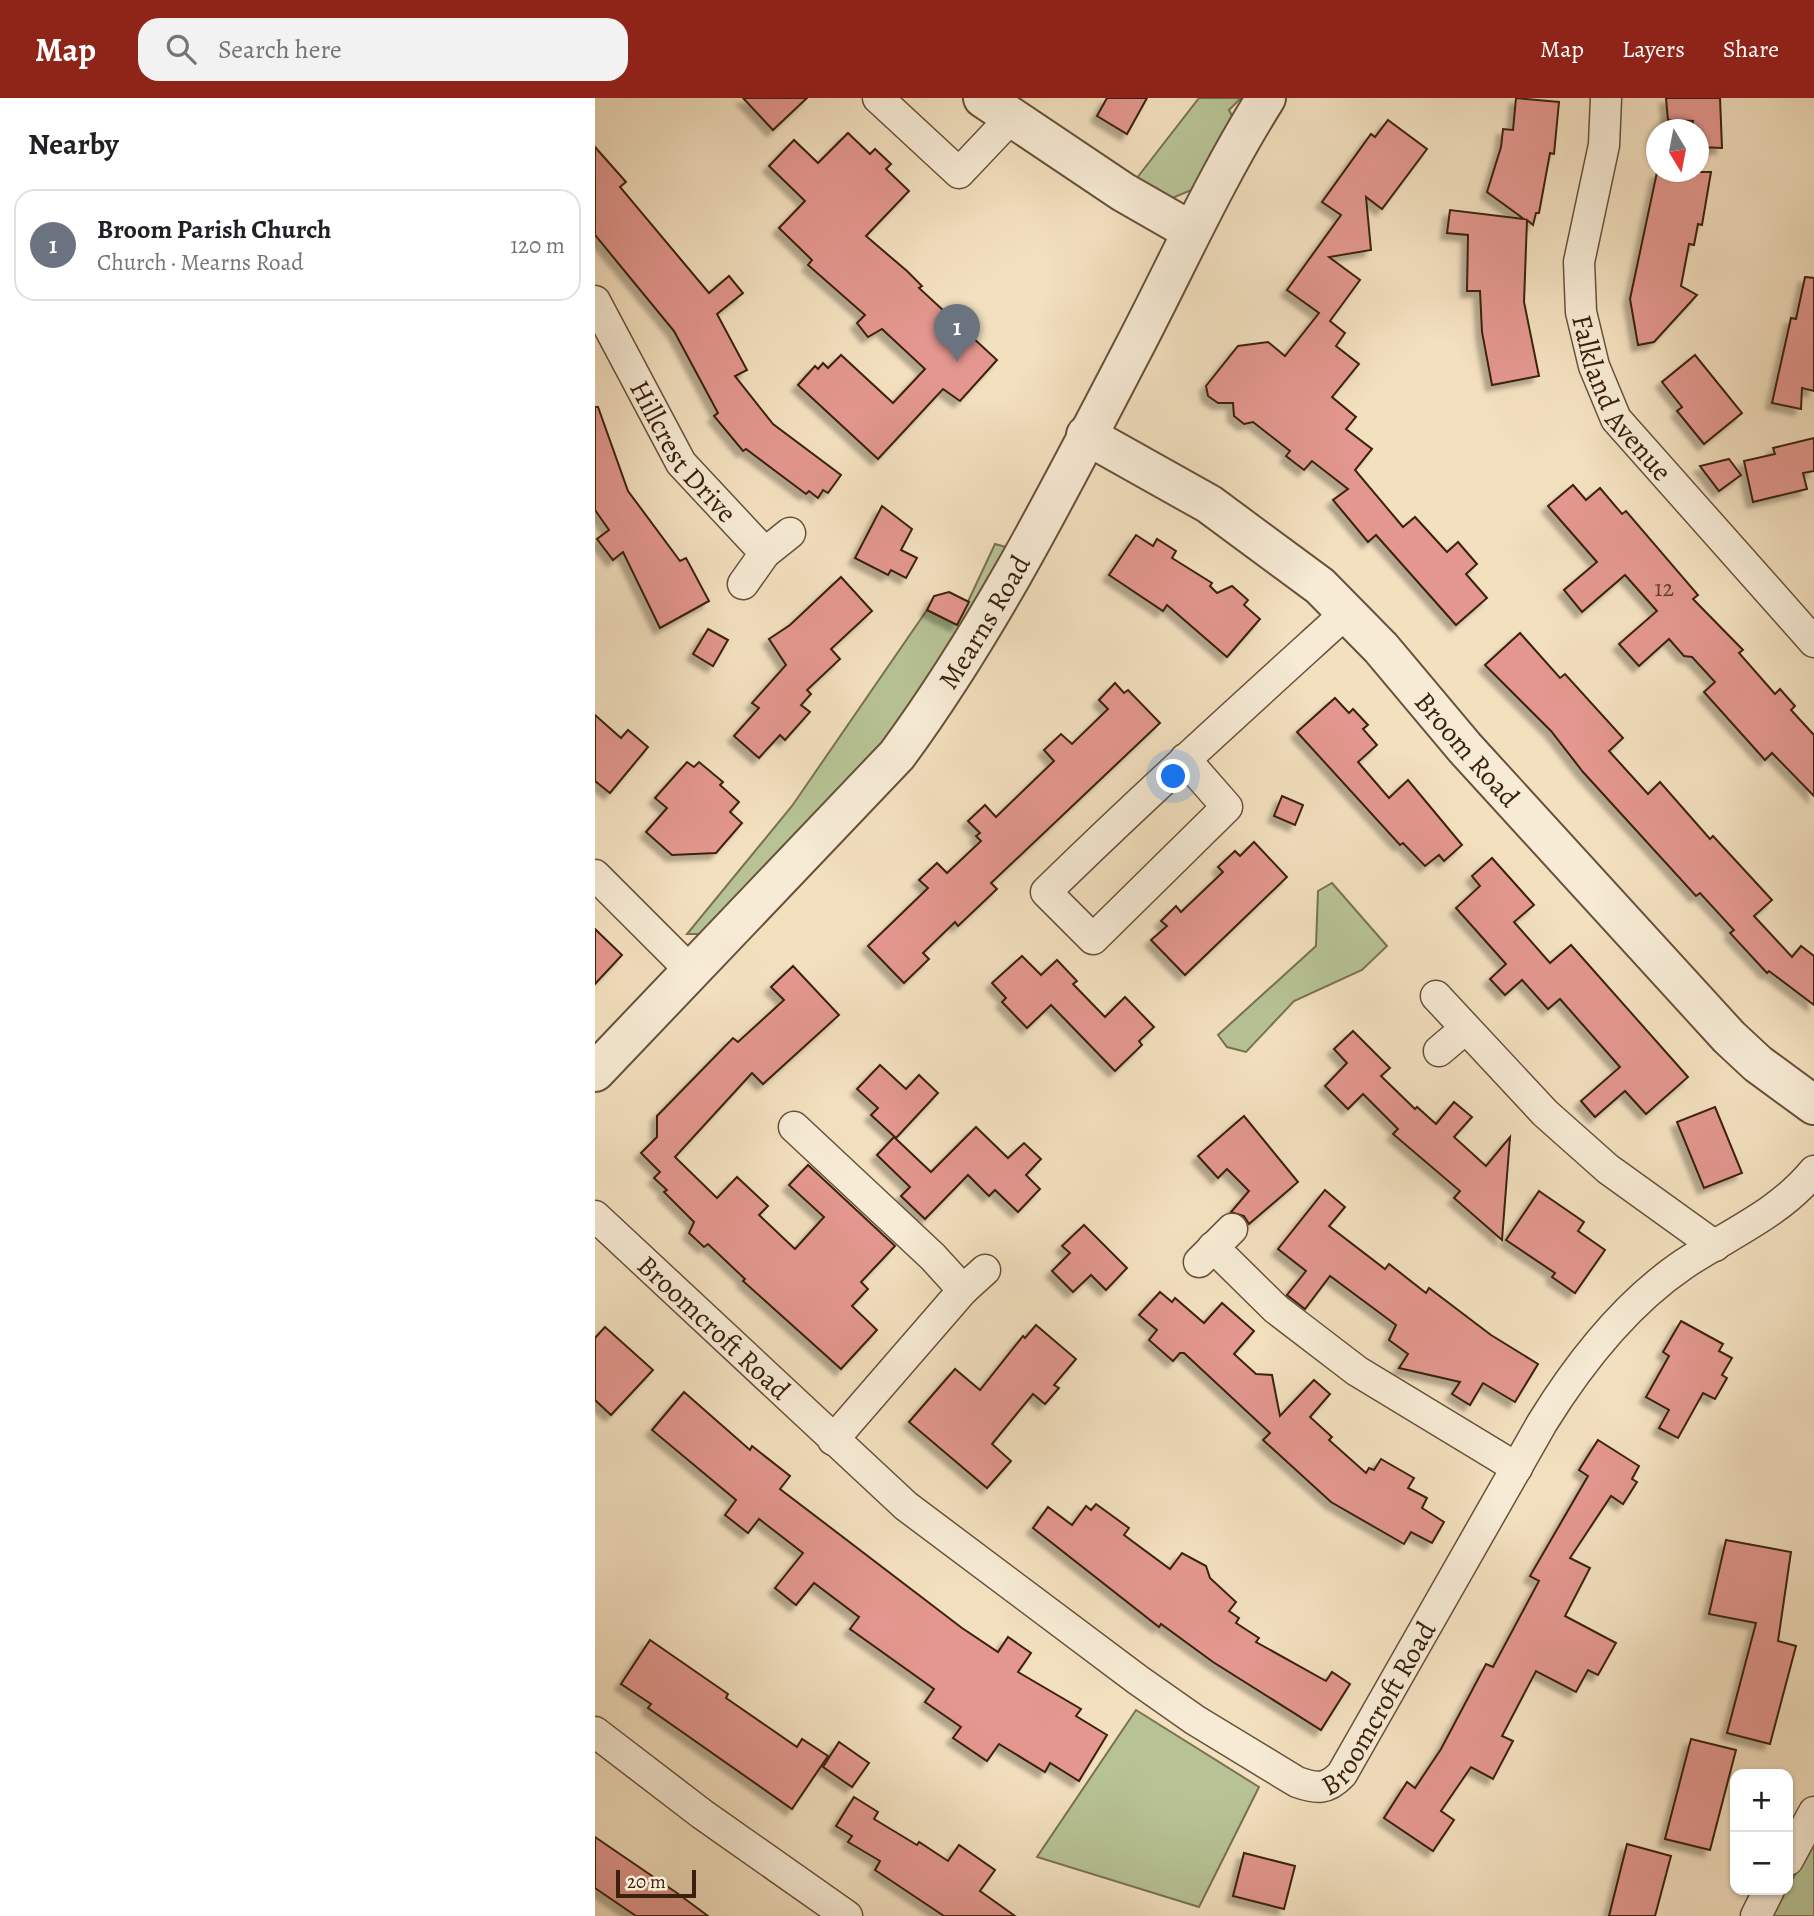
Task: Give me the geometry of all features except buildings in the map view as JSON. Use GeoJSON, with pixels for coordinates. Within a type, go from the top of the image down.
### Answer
{"type":"FeatureCollection","features":[{"type":"Feature","properties":{"kind":"street"},"geometry":{"type":"LineString","coordinates":[[878,98],[959,173],[997,108],[1122,192],[1191,231]]}},
{"type":"Feature","properties":{"kind":"street","name":"Mearns Road"},"geometry":{"type":"LineString","coordinates":[[595,1072],[897,755],[934,705],[995,606],[1191,231],[1266,98]]}},
{"type":"Feature","properties":{"kind":"street","name":"Falkland Avenue"},"geometry":{"type":"LineString","coordinates":[[1606,98],[1604,145],[1579,262],[1581,312],[1594,366],[1616,419],[1813,639]]}},
{"type":"Feature","properties":{"kind":"street","name":"Hillcrest Drive"},"geometry":{"type":"LineString","coordinates":[[595,301],[681,463],[765,553]]}},
{"type":"Feature","properties":{"kind":"street","name":"Broom Road"},"geometry":{"type":"LineString","coordinates":[[1086,435],[1189,491],[1306,574],[1347,612],[1465,748],[1729,1037],[1758,1064],[1814,1105]]}},
{"type":"Feature","properties":{"kind":"street"},"geometry":{"type":"LineString","coordinates":[[743,583],[765,553],[790,533]]}},
{"type":"Feature","properties":{"kind":"street"},"geometry":{"type":"LineString","coordinates":[[1185,759],[1227,807],[1093,939],[1046,892],[1185,759],[1347,612]]}},
{"type":"Feature","properties":{"kind":"street"},"geometry":{"type":"LineString","coordinates":[[595,875],[690,970]]}},
{"type":"Feature","properties":{"kind":"street"},"geometry":{"type":"LineString","coordinates":[[1436,996],[1545,1113],[1608,1169],[1715,1247]]}},
{"type":"Feature","properties":{"kind":"street"},"geometry":{"type":"LineString","coordinates":[[1439,1051],[1465,1029]]}},
{"type":"Feature","properties":{"kind":"street"},"geometry":{"type":"LineString","coordinates":[[794,1126],[933,1257],[963,1290]]}},
{"type":"Feature","properties":{"kind":"street","name":"Broomcroft Road"},"geometry":{"type":"LineString","coordinates":[[595,1216],[906,1506],[1090,1646],[1195,1720],[1297,1782],[1314,1788],[1331,1786],[1342,1774],[1569,1379],[1597,1344],[1657,1286],[1777,1208],[1814,1171]]}},
{"type":"Feature","properties":{"kind":"street"},"geometry":{"type":"LineString","coordinates":[[1214,1246],[1276,1309],[1357,1371],[1517,1468]]}},
{"type":"Feature","properties":{"kind":"street"},"geometry":{"type":"LineString","coordinates":[[833,1440],[963,1290],[985,1270]]}},
{"type":"Feature","properties":{"kind":"street"},"geometry":{"type":"LineString","coordinates":[[595,1732],[702,1814],[846,1916]]}},
{"type":"Feature","properties":{"kind":"street"},"geometry":{"type":"LineString","coordinates":[[1793,1851],[1814,1812]]}},
{"type":"Feature","properties":{"kind":"street"},"geometry":{"type":"LineString","coordinates":[[1756,1916],[1766,1895]]}},
{"type":"Feature","properties":{"kind":"green space"},"geometry":{"type":"Polygon","coordinates":[[[1199,98],[1241,98],[1229,110],[1233,118],[1194,189],[1170,199],[1133,183],[1199,98]]]}},
{"type":"Feature","properties":{"kind":"green space"},"geometry":{"type":"Polygon","coordinates":[[[995,544],[1006,547],[985,598],[889,743],[707,934],[687,934],[792,806],[927,610],[957,625],[995,544]]]}},
{"type":"Feature","properties":{"kind":"green space"},"geometry":{"type":"Polygon","coordinates":[[[1332,883],[1387,946],[1362,970],[1294,1001],[1246,1052],[1227,1047],[1218,1035],[1316,946],[1318,891],[1332,883]]]}},
{"type":"Feature","properties":{"kind":"green space"},"geometry":{"type":"Polygon","coordinates":[[[1136,1710],[1259,1787],[1199,1907],[1037,1857],[1136,1710]]]}},
{"type":"Feature","properties":{"kind":"green space"},"geometry":{"type":"Polygon","coordinates":[[[1814,1844],[1814,1916],[1771,1916],[1782,1895],[1793,1895],[1793,1878],[1814,1844]]]}},
{"type":"Feature","properties":{"kind":"place","name":"Broom Parish Church"},"geometry":{"type":"Point","coordinates":[957,362]}}]}
